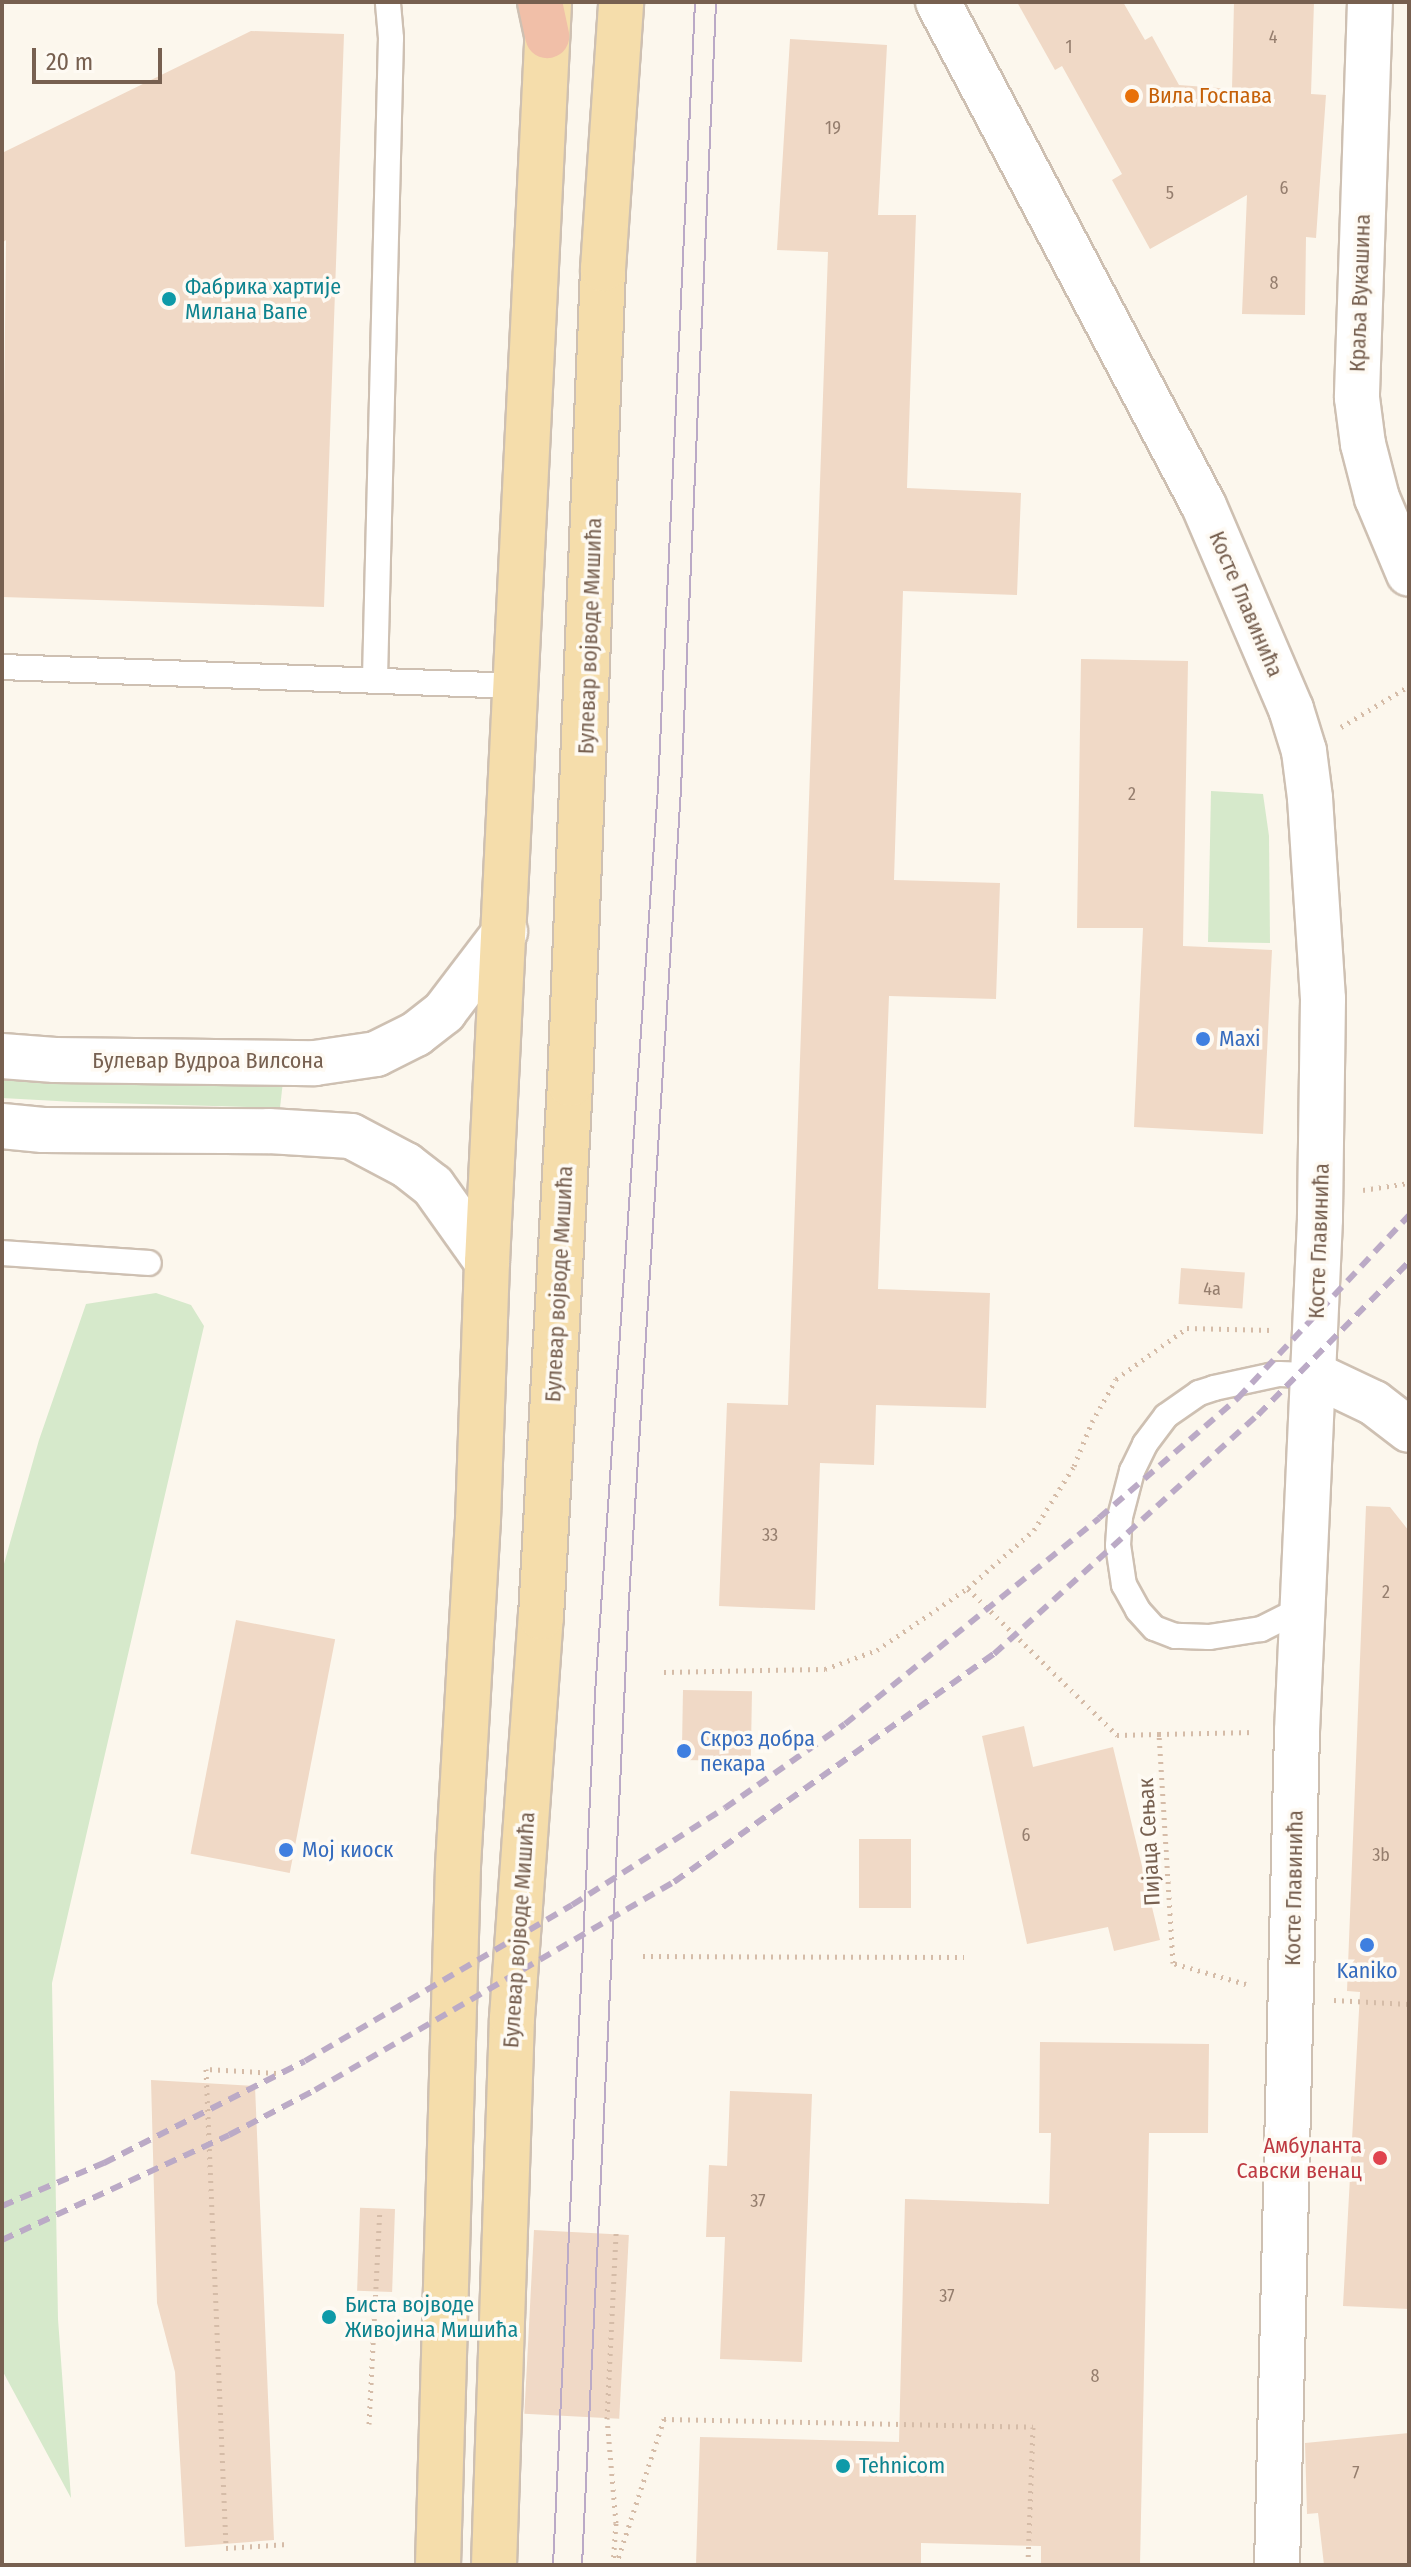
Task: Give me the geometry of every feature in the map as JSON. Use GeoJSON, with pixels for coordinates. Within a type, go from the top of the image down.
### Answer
{"type":"FeatureCollection","features":[{"type":"Feature","properties":{"kind":"main road"},"geometry":{"type":"LineString","coordinates":[[438,2565],[458,1866],[478,1520],[487,1262],[518,686],[545,13]]}},
{"type":"Feature","properties":{"kind":"main road","name":"Булевар војводе Мишића"},"geometry":{"type":"LineString","coordinates":[[494,2565],[512,2018],[541,1617],[573,1022],[603,269],[620,21]]}},
{"type":"Feature","properties":{"kind":"street"},"geometry":{"type":"LineString","coordinates":[[620,21],[646,2]]}},
{"type":"Feature","properties":{"kind":"street","name":"Косте Главинића"},"geometry":{"type":"LineString","coordinates":[[938,2],[1204,506],[1291,709],[1304,751],[1316,872],[1323,999],[1315,1375],[1297,1731],[1277,2565]]}},
{"type":"Feature","properties":{"kind":"street","name":"Краља Вукашина"},"geometry":{"type":"LineString","coordinates":[[1370,2],[1357,398],[1363,444],[1377,498],[1409,574]]}},
{"type":"Feature","properties":{"kind":"street","name":"Булевар Вудроа Вилсона"},"geometry":{"type":"LineString","coordinates":[[2,1056],[55,1060],[315,1063],[376,1054],[416,1034],[444,1012],[505,932]]}},
{"type":"Feature","properties":{"kind":"street"},"geometry":{"type":"LineString","coordinates":[[2,1126],[43,1130],[269,1131],[351,1136],[406,1165],[433,1186],[487,1262]]}},
{"type":"Feature","properties":{"kind":"street"},"geometry":{"type":"LineString","coordinates":[[1315,1375],[1374,1403],[1409,1430]]}},
{"type":"Feature","properties":{"kind":"lane"},"geometry":{"type":"LineString","coordinates":[[375,678],[391,38],[388,2]]}},
{"type":"Feature","properties":{"kind":"lane"},"geometry":{"type":"LineString","coordinates":[[2,667],[375,678],[518,686]]}},
{"type":"Feature","properties":{"kind":"lane"},"geometry":{"type":"LineString","coordinates":[[2,1253],[149,1263]]}},
{"type":"Feature","properties":{"kind":"lane"},"geometry":{"type":"LineString","coordinates":[[1301,1609],[1261,1629],[1209,1637],[1175,1636],[1154,1628],[1138,1610],[1124,1585],[1118,1545],[1120,1517],[1132,1471],[1145,1444],[1166,1416],[1199,1393],[1214,1388],[1279,1374],[1315,1375]]}},
{"type":"Feature","properties":{"kind":"path"},"geometry":{"type":"LineString","coordinates":[[1331,733],[1409,686]]}},
{"type":"Feature","properties":{"kind":"path"},"geometry":{"type":"LineString","coordinates":[[1379,1189],[1409,1183]]}},
{"type":"Feature","properties":{"kind":"path"},"geometry":{"type":"LineString","coordinates":[[664,1672],[825,1669],[877,1650],[968,1588],[1034,1530],[1074,1466],[1092,1422],[1116,1379],[1187,1328],[1281,1330]]}},
{"type":"Feature","properties":{"kind":"path"},"geometry":{"type":"LineString","coordinates":[[968,1588],[1117,1735],[1297,1731]]}},
{"type":"Feature","properties":{"kind":"path","name":"Пијаца Сењак"},"geometry":{"type":"LineString","coordinates":[[1159,1734],[1173,1963],[1292,1997]]}},
{"type":"Feature","properties":{"kind":"path"},"geometry":{"type":"LineString","coordinates":[[643,1956],[964,1957]]}},
{"type":"Feature","properties":{"kind":"path"},"geometry":{"type":"LineString","coordinates":[[1292,1997],[1409,2004]]}},
{"type":"Feature","properties":{"kind":"path"},"geometry":{"type":"LineString","coordinates":[[276,2073],[206,2069],[226,2548],[287,2544]]}},
{"type":"Feature","properties":{"kind":"path"},"geometry":{"type":"LineString","coordinates":[[369,2424],[380,2210]]}},
{"type":"Feature","properties":{"kind":"path"},"geometry":{"type":"LineString","coordinates":[[614,2565],[616,2523],[607,2419],[616,2233]]}},
{"type":"Feature","properties":{"kind":"path"},"geometry":{"type":"LineString","coordinates":[[614,2565],[664,2419],[1033,2427],[1028,2565]]}},
{"type":"Feature","properties":{"kind":"green space"},"geometry":{"type":"Polygon","coordinates":[[[1211,791],[1263,794],[1269,836],[1270,943],[1208,942],[1211,791]]]}},
{"type":"Feature","properties":{"kind":"green space"},"geometry":{"type":"Polygon","coordinates":[[[2,1070],[283,1081],[280,1108],[75,1102],[2,1098],[2,1070]]]}},
{"type":"Feature","properties":{"kind":"green space"},"geometry":{"type":"Polygon","coordinates":[[[156,1293],[191,1305],[204,1326],[52,1983],[58,2319],[71,2498],[2,2370],[2,1571],[39,1440],[86,1304],[156,1293]]]}},
{"type":"Feature","properties":{"kind":"building"},"geometry":{"type":"Polygon","coordinates":[[[1017,2],[1123,2],[1145,40],[1152,36],[1179,85],[1232,89],[1234,2],[1314,2],[1311,94],[1326,95],[1316,238],[1306,237],[1305,315],[1242,314],[1247,195],[1150,249],[1112,180],[1122,174],[1062,66],[1055,70],[1017,2]]]}},
{"type":"Feature","properties":{"kind":"building","name":"Фабрика хартије Милана Вапе"},"geometry":{"type":"Polygon","coordinates":[[[251,31],[344,34],[324,607],[2,597],[6,240],[2,243],[2,153],[251,31]]]}},
{"type":"Feature","properties":{"kind":"building"},"geometry":{"type":"Polygon","coordinates":[[[790,39],[887,45],[878,215],[916,215],[907,488],[1021,493],[1017,595],[903,591],[894,880],[1000,883],[996,999],[889,996],[878,1289],[990,1293],[986,1408],[876,1405],[874,1465],[820,1463],[815,1610],[719,1606],[727,1403],[788,1405],[828,252],[777,250],[790,39]]]}},
{"type":"Feature","properties":{"kind":"building"},"geometry":{"type":"Polygon","coordinates":[[[1081,659],[1188,661],[1183,946],[1272,950],[1263,1134],[1134,1127],[1143,928],[1077,928],[1081,659]]]}},
{"type":"Feature","properties":{"kind":"building"},"geometry":{"type":"Polygon","coordinates":[[[1181,1268],[1245,1272],[1242,1308],[1178,1304],[1181,1268]]]}},
{"type":"Feature","properties":{"kind":"building"},"geometry":{"type":"Polygon","coordinates":[[[1366,1506],[1390,1507],[1409,1531],[1409,2309],[1343,2306],[1360,1992],[1347,1991],[1366,1506]]]}},
{"type":"Feature","properties":{"kind":"building"},"geometry":{"type":"Polygon","coordinates":[[[236,1620],[335,1639],[290,1873],[191,1854],[236,1620]]]}},
{"type":"Feature","properties":{"kind":"building"},"geometry":{"type":"Polygon","coordinates":[[[683,1690],[752,1691],[751,1761],[682,1760],[683,1690]]]}},
{"type":"Feature","properties":{"kind":"building"},"geometry":{"type":"Polygon","coordinates":[[[1024,1726],[1033,1767],[1113,1747],[1160,1940],[1114,1951],[1108,1927],[1027,1944],[982,1736],[1024,1726]]]}},
{"type":"Feature","properties":{"kind":"building"},"geometry":{"type":"Polygon","coordinates":[[[859,1839],[911,1839],[911,1908],[859,1908],[859,1839]]]}},
{"type":"Feature","properties":{"kind":"building"},"geometry":{"type":"Polygon","coordinates":[[[1040,2042],[1209,2044],[1208,2133],[1149,2133],[1140,2565],[1041,2565],[1041,2546],[921,2543],[921,2565],[696,2565],[700,2437],[899,2442],[905,2199],[1049,2204],[1051,2133],[1039,2133],[1040,2042]]]}},
{"type":"Feature","properties":{"kind":"building"},"geometry":{"type":"Polygon","coordinates":[[[151,2080],[255,2086],[274,2540],[185,2547],[175,2372],[157,2303],[151,2080]]]}},
{"type":"Feature","properties":{"kind":"building"},"geometry":{"type":"Polygon","coordinates":[[[730,2091],[812,2094],[802,2362],[720,2359],[725,2237],[706,2237],[709,2165],[727,2166],[730,2091]]]}},
{"type":"Feature","properties":{"kind":"building"},"geometry":{"type":"Polygon","coordinates":[[[360,2208],[395,2209],[392,2292],[357,2291],[360,2208]]]}},
{"type":"Feature","properties":{"kind":"building"},"geometry":{"type":"Polygon","coordinates":[[[534,2230],[629,2235],[619,2419],[524,2414],[534,2230]]]}},
{"type":"Feature","properties":{"kind":"building"},"geometry":{"type":"Polygon","coordinates":[[[1409,2433],[1409,2565],[1324,2565],[1318,2513],[1307,2514],[1305,2443],[1409,2433]]]}},
{"type":"Feature","properties":{"kind":"tram line"},"geometry":{"type":"LineString","coordinates":[[553,2565],[595,1693],[658,787],[695,2]]}},
{"type":"Feature","properties":{"kind":"tram line"},"geometry":{"type":"LineString","coordinates":[[582,2565],[629,1600],[681,789],[716,2]]}},
{"type":"Feature","properties":{"kind":"railway"},"geometry":{"type":"LineString","coordinates":[[2,2206],[104,2163],[305,2061],[572,1905],[725,1808],[845,1724],[1099,1518],[1238,1398],[1409,1215]]}},
{"type":"Feature","properties":{"kind":"railway"},"geometry":{"type":"LineString","coordinates":[[2,2240],[229,2135],[315,2090],[674,1882],[994,1654],[1258,1415],[1409,1262]]}},
{"type":"Feature","properties":{"kind":"place","name":"Вила Госпава"},"geometry":{"type":"Point","coordinates":[1132,96]}},
{"type":"Feature","properties":{"kind":"place","name":"Фабрика хартије Милана Вапе"},"geometry":{"type":"Point","coordinates":[169,299]}},
{"type":"Feature","properties":{"kind":"place","name":"Maxi"},"geometry":{"type":"Point","coordinates":[1203,1039]}},
{"type":"Feature","properties":{"kind":"place","name":"Скроз добра пекара"},"geometry":{"type":"Point","coordinates":[684,1751]}},
{"type":"Feature","properties":{"kind":"place","name":"Мој киоск"},"geometry":{"type":"Point","coordinates":[286,1850]}},
{"type":"Feature","properties":{"kind":"place","name":"Kaniko"},"geometry":{"type":"Point","coordinates":[1367,1945]}},
{"type":"Feature","properties":{"kind":"place","name":"Амбуланта Савски венац"},"geometry":{"type":"Point","coordinates":[1380,2158]}},
{"type":"Feature","properties":{"kind":"place","name":"Биста војводе Живојина Мишића"},"geometry":{"type":"Point","coordinates":[329,2317]}},
{"type":"Feature","properties":{"kind":"place","name":"Tehnicom"},"geometry":{"type":"Point","coordinates":[843,2466]}}]}
